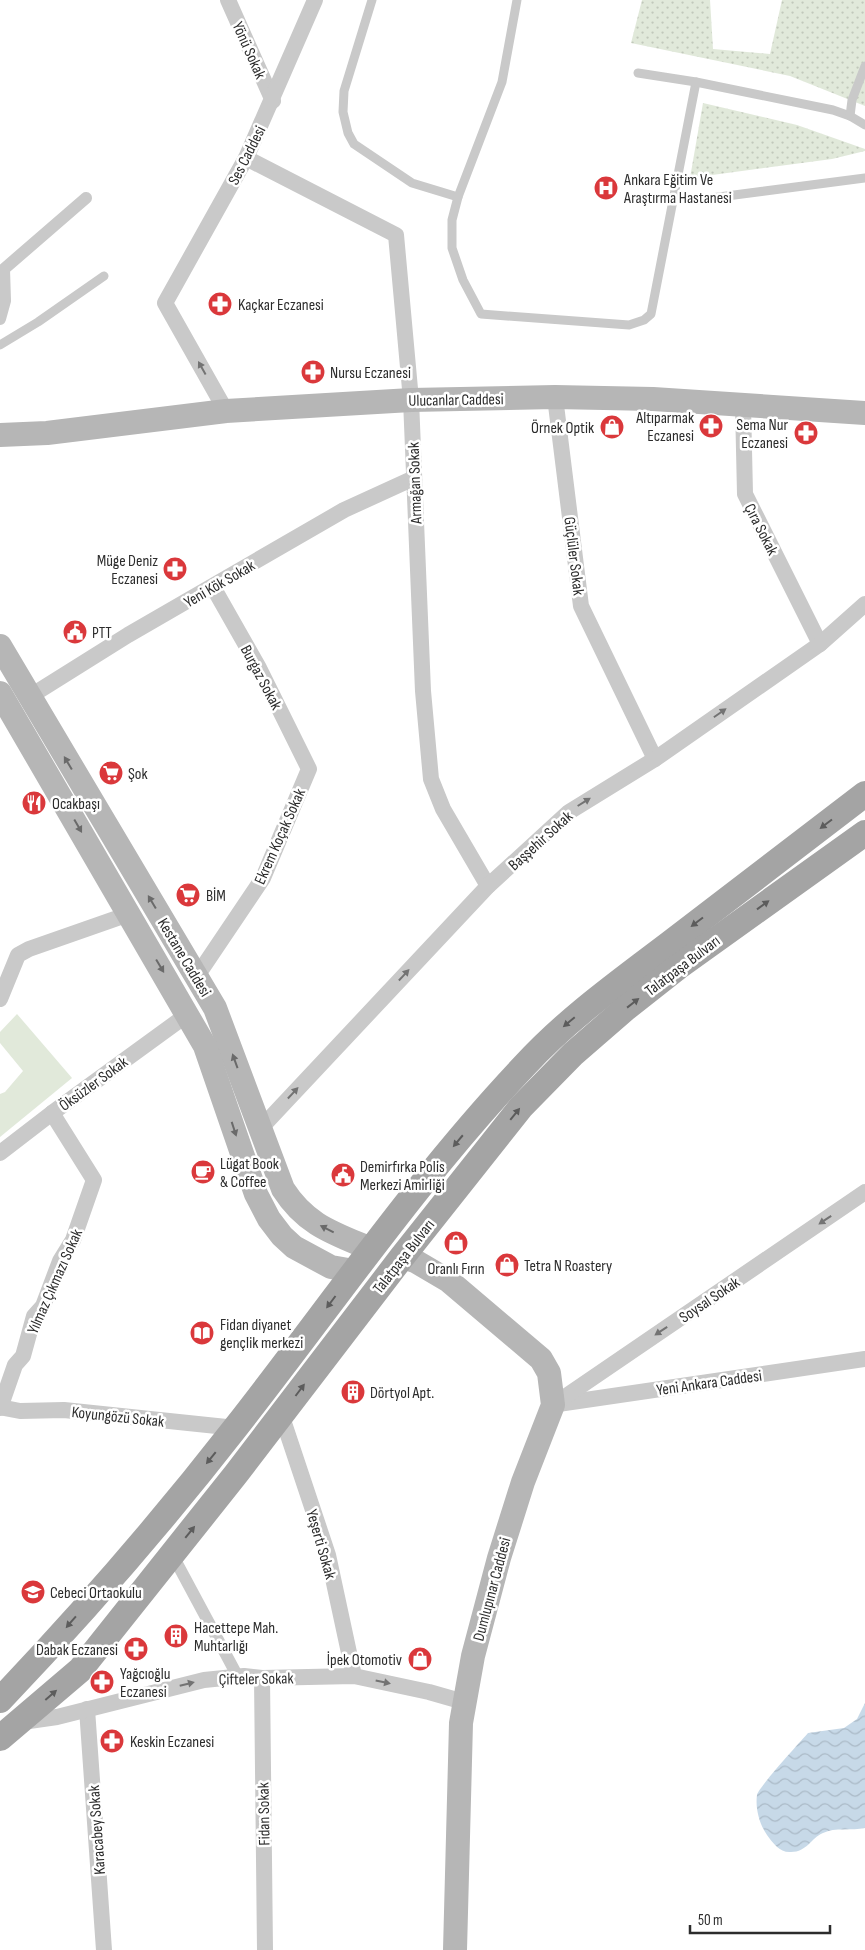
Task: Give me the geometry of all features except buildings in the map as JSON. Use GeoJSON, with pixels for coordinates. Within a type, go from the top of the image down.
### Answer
{"type":"FeatureCollection","features":[{"type":"Feature","properties":{"kind":"main road","name":"Ulucanlar Caddesi"},"geometry":{"type":"LineString","coordinates":[[0,435],[47,433],[226,411],[411,400],[653,399],[865,413]]}},
{"type":"Feature","properties":{"kind":"main road","name":"Ulucanlar Caddesi"},"geometry":{"type":"LineString","coordinates":[[0,451],[47,433]]}},
{"type":"Feature","properties":{"kind":"main road","name":"Kestane Caddesi"},"geometry":{"type":"LineString","coordinates":[[0,646],[215,1008],[283,1189],[293,1205],[308,1219],[371,1249]]}},
{"type":"Feature","properties":{"kind":"main road","name":"Kestane Caddesi"},"geometry":{"type":"LineString","coordinates":[[0,693],[205,1046],[256,1194],[268,1219],[294,1247],[332,1267],[354,1271]]}},
{"type":"Feature","properties":{"kind":"main road","name":"Talatpaşa Bulvarı"},"geometry":{"type":"LineString","coordinates":[[0,1700],[166,1514],[236,1428],[354,1271],[434,1170],[497,1095],[556,1033],[600,996],[865,794]]}},
{"type":"Feature","properties":{"kind":"main road","name":"Talatpaşa Bulvarı"},"geometry":{"type":"LineString","coordinates":[[10,1730],[80,1670],[521,1107],[573,1054],[626,1008],[678,967],[865,833]]}},
{"type":"Feature","properties":{"kind":"main road"},"geometry":{"type":"LineString","coordinates":[[371,1249],[395,1266]]}},
{"type":"Feature","properties":{"kind":"main road"},"geometry":{"type":"LineString","coordinates":[[354,1271],[395,1266]]}},
{"type":"Feature","properties":{"kind":"main road","name":"Dumlupınar Caddesi"},"geometry":{"type":"LineString","coordinates":[[395,1266],[449,1281],[541,1359],[549,1373],[553,1405],[498,1558],[473,1656],[464,1702],[461,1723],[455,1950]]}},
{"type":"Feature","properties":{"kind":"street","name":"Yönü Sokak"},"geometry":{"type":"LineString","coordinates":[[228,0],[273,101]]}},
{"type":"Feature","properties":{"kind":"street","name":"Ses Caddesi"},"geometry":{"type":"LineString","coordinates":[[226,411],[165,303],[246,158],[273,101],[315,0]]}},
{"type":"Feature","properties":{"kind":"street","name":"Armağan Sokak"},"geometry":{"type":"LineString","coordinates":[[246,158],[396,235],[411,400],[423,691],[431,779],[442,810],[488,886]]}},
{"type":"Feature","properties":{"kind":"street"},"geometry":{"type":"LineString","coordinates":[[0,319],[5,301],[4,269],[86,198]]}},
{"type":"Feature","properties":{"kind":"street","name":"Güçlüler Sokak"},"geometry":{"type":"LineString","coordinates":[[555,398],[581,606],[655,759]]}},
{"type":"Feature","properties":{"kind":"street","name":"Çıra Sokak"},"geometry":{"type":"LineString","coordinates":[[743,405],[745,494],[820,644]]}},
{"type":"Feature","properties":{"kind":"street","name":"Yeni Kök Sokak"},"geometry":{"type":"LineString","coordinates":[[29,697],[128,635],[344,510],[414,478]]}},
{"type":"Feature","properties":{"kind":"street","name":"Burgaz Sokak"},"geometry":{"type":"LineString","coordinates":[[213,587],[259,668],[309,769]]}},
{"type":"Feature","properties":{"kind":"street","name":"Başşehir Sokak"},"geometry":{"type":"LineString","coordinates":[[260,1129],[488,886],[569,812],[655,759],[820,644],[865,604]]}},
{"type":"Feature","properties":{"kind":"street","name":"Ekrem Koçak Sokak"},"geometry":{"type":"LineString","coordinates":[[197,976],[263,878],[309,769]]}},
{"type":"Feature","properties":{"kind":"street"},"geometry":{"type":"LineString","coordinates":[[0,999],[18,956],[29,949],[129,914]]}},
{"type":"Feature","properties":{"kind":"street","name":"Öksüzler Sokak"},"geometry":{"type":"LineString","coordinates":[[0,1153],[188,1014]]}},
{"type":"Feature","properties":{"kind":"street","name":"Yılmaz Çıkmazı Sokak"},"geometry":{"type":"LineString","coordinates":[[0,1408],[15,1364],[23,1356],[34,1316],[43,1306],[60,1261],[73,1240],[94,1180],[52,1113]]}},
{"type":"Feature","properties":{"kind":"street","name":"Soysal Sokak"},"geometry":{"type":"LineString","coordinates":[[553,1405],[865,1192]]}},
{"type":"Feature","properties":{"kind":"street","name":"Yeni Ankara Caddesi"},"geometry":{"type":"LineString","coordinates":[[553,1405],[865,1359]]}},
{"type":"Feature","properties":{"kind":"street","name":"Koyungözü Sokak"},"geometry":{"type":"LineString","coordinates":[[0,1408],[20,1411],[64,1410],[236,1428]]}},
{"type":"Feature","properties":{"kind":"street","name":"Yeşerti Sokak"},"geometry":{"type":"LineString","coordinates":[[281,1414],[328,1555],[354,1676]]}},
{"type":"Feature","properties":{"kind":"street"},"geometry":{"type":"LineString","coordinates":[[172,1554],[238,1676]]}},
{"type":"Feature","properties":{"kind":"street","name":"Çifteler Sokak"},"geometry":{"type":"LineString","coordinates":[[10,1730],[204,1680],[238,1676],[262,1678],[354,1676],[429,1692],[464,1702]]}},
{"type":"Feature","properties":{"kind":"street","name":"Fidan Sokak"},"geometry":{"type":"LineString","coordinates":[[262,1678],[265,1950]]}},
{"type":"Feature","properties":{"kind":"street","name":"Karacabey Sokak"},"geometry":{"type":"LineString","coordinates":[[87,1709],[104,1950]]}},
{"type":"Feature","properties":{"kind":"lane"},"geometry":{"type":"LineString","coordinates":[[372,0],[344,91],[343,112],[348,133],[354,144],[412,183],[458,197]]}},
{"type":"Feature","properties":{"kind":"lane"},"geometry":{"type":"LineString","coordinates":[[517,0],[502,82],[458,197],[452,220],[452,248],[464,280],[481,314],[630,325],[644,320],[651,314],[696,82]]}},
{"type":"Feature","properties":{"kind":"lane"},"geometry":{"type":"LineString","coordinates":[[850,116],[852,100],[865,66]]}},
{"type":"Feature","properties":{"kind":"lane"},"geometry":{"type":"LineString","coordinates":[[638,74],[696,82],[833,110],[850,116],[865,125]]}},
{"type":"Feature","properties":{"kind":"lane"},"geometry":{"type":"LineString","coordinates":[[696,200],[865,178]]}},
{"type":"Feature","properties":{"kind":"lane"},"geometry":{"type":"LineString","coordinates":[[0,345],[38,322],[104,276]]}},
{"type":"Feature","properties":{"kind":"green space"},"geometry":{"type":"Polygon","coordinates":[[[642,0],[710,0],[713,49],[770,54],[782,0],[865,0],[865,106],[790,76],[631,43],[642,0]]]}},
{"type":"Feature","properties":{"kind":"green space"},"geometry":{"type":"Polygon","coordinates":[[[703,103],[797,125],[865,149],[865,151],[832,159],[690,178],[703,103]]]}},
{"type":"Feature","properties":{"kind":"green space"},"geometry":{"type":"Polygon","coordinates":[[[17,1014],[72,1078],[0,1137],[0,1094],[5,1092],[23,1071],[0,1043],[0,1032],[17,1014]]]}},
{"type":"Feature","properties":{"kind":"water"},"geometry":{"type":"Polygon","coordinates":[[[865,1703],[865,1828],[828,1831],[819,1835],[801,1850],[783,1851],[774,1844],[760,1822],[757,1811],[757,1795],[759,1791],[808,1733],[844,1728],[857,1719],[865,1703]]]}},
{"type":"Feature","properties":{"kind":"place","name":"Ankara Eğitim Ve Araştırma Hastanesi"},"geometry":{"type":"Point","coordinates":[606,188]}},
{"type":"Feature","properties":{"kind":"place","name":"Kaçkar Eczanesi"},"geometry":{"type":"Point","coordinates":[220,304]}},
{"type":"Feature","properties":{"kind":"place","name":"Nursu Eczanesi"},"geometry":{"type":"Point","coordinates":[313,372]}},
{"type":"Feature","properties":{"kind":"place","name":"Altıparmak Eczanesi"},"geometry":{"type":"Point","coordinates":[711,426]}},
{"type":"Feature","properties":{"kind":"place","name":"Örnek Optik"},"geometry":{"type":"Point","coordinates":[612,427]}},
{"type":"Feature","properties":{"kind":"place","name":"Sema Nur Eczanesi"},"geometry":{"type":"Point","coordinates":[806,433]}},
{"type":"Feature","properties":{"kind":"place","name":"Müge Deniz Eczanesi"},"geometry":{"type":"Point","coordinates":[175,569]}},
{"type":"Feature","properties":{"kind":"place","name":"PTT"},"geometry":{"type":"Point","coordinates":[75,632]}},
{"type":"Feature","properties":{"kind":"place","name":"Şok"},"geometry":{"type":"Point","coordinates":[111,773]}},
{"type":"Feature","properties":{"kind":"place","name":"Ocakbaşı"},"geometry":{"type":"Point","coordinates":[34,803]}},
{"type":"Feature","properties":{"kind":"place","name":"BİM"},"geometry":{"type":"Point","coordinates":[188,895]}},
{"type":"Feature","properties":{"kind":"place","name":"Lügat Book & Coffee"},"geometry":{"type":"Point","coordinates":[203,1172]}},
{"type":"Feature","properties":{"kind":"place","name":"Demirfırka Polis Merkezi Amirliği"},"geometry":{"type":"Point","coordinates":[343,1175]}},
{"type":"Feature","properties":{"kind":"place","name":"Oranlı Fırın"},"geometry":{"type":"Point","coordinates":[456,1243]}},
{"type":"Feature","properties":{"kind":"place","name":"Tetra N Roastery"},"geometry":{"type":"Point","coordinates":[507,1265]}},
{"type":"Feature","properties":{"kind":"place","name":"Fidan diyanet gençlik merkezi"},"geometry":{"type":"Point","coordinates":[202,1333]}},
{"type":"Feature","properties":{"kind":"place","name":"Dörtyol Apt."},"geometry":{"type":"Point","coordinates":[353,1392]}},
{"type":"Feature","properties":{"kind":"place","name":"Cebeci Ortaokulu"},"geometry":{"type":"Point","coordinates":[33,1592]}},
{"type":"Feature","properties":{"kind":"place","name":"Hacettepe Mah. Muhtarlığı"},"geometry":{"type":"Point","coordinates":[176,1636]}},
{"type":"Feature","properties":{"kind":"place","name":"Dabak Eczanesi"},"geometry":{"type":"Point","coordinates":[136,1649]}},
{"type":"Feature","properties":{"kind":"place","name":"İpek Otomotiv"},"geometry":{"type":"Point","coordinates":[420,1659]}},
{"type":"Feature","properties":{"kind":"place","name":"Yağcıoğlu Eczanesi"},"geometry":{"type":"Point","coordinates":[102,1682]}},
{"type":"Feature","properties":{"kind":"place","name":"Keskin Eczanesi"},"geometry":{"type":"Point","coordinates":[112,1741]}}]}
